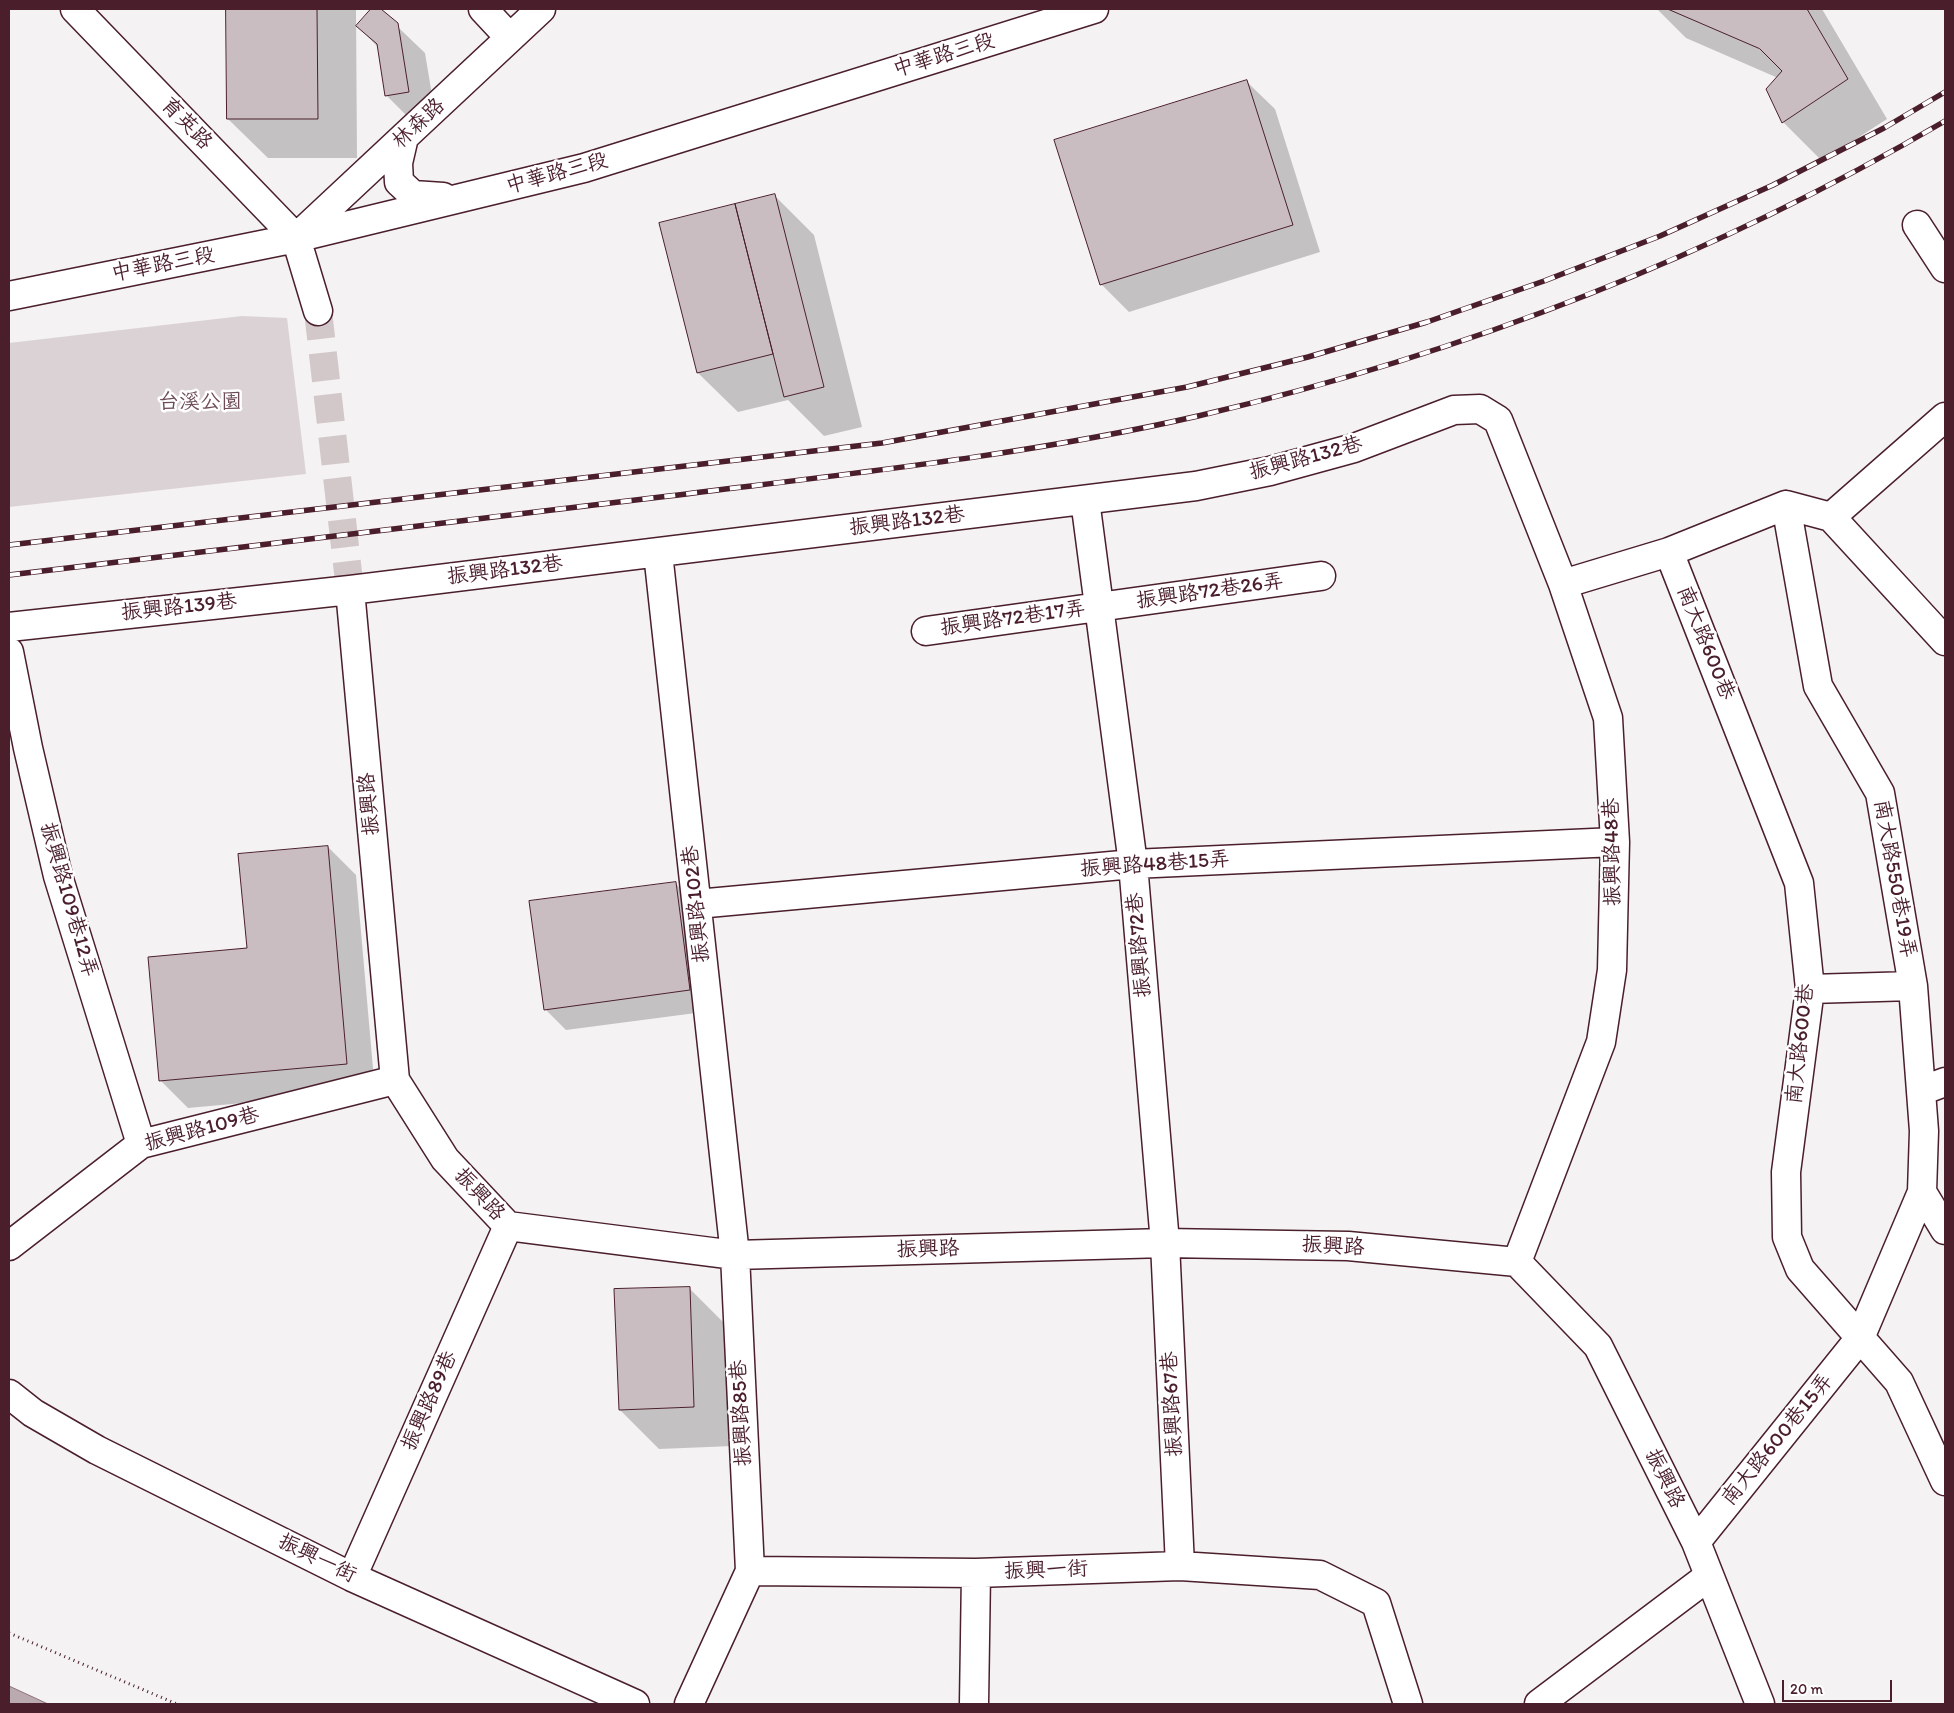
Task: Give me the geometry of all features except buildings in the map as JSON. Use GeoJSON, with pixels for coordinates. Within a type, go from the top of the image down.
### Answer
{"type":"FeatureCollection","features":[{"type":"Feature","properties":{"kind":"street","name":"育英路"},"geometry":{"type":"LineString","coordinates":[[75,9],[296,238]]}},
{"type":"Feature","properties":{"kind":"street"},"geometry":{"type":"LineString","coordinates":[[483,9],[510,38]]}},
{"type":"Feature","properties":{"kind":"street","name":"林森路"},"geometry":{"type":"LineString","coordinates":[[296,238],[541,9]]}},
{"type":"Feature","properties":{"kind":"street","name":"中華路三段"},"geometry":{"type":"LineString","coordinates":[[9,296],[296,238],[584,168],[1094,9]]}},
{"type":"Feature","properties":{"kind":"street"},"geometry":{"type":"LineString","coordinates":[[404,137],[398,163],[399,182],[413,195],[459,198]]}},
{"type":"Feature","properties":{"kind":"street"},"geometry":{"type":"LineString","coordinates":[[1917,225],[1945,268]]}},
{"type":"Feature","properties":{"kind":"street"},"geometry":{"type":"LineString","coordinates":[[296,238],[318,311]]}},
{"type":"Feature","properties":{"kind":"street","name":"振興路132巷"},"geometry":{"type":"LineString","coordinates":[[350,590],[1196,486],[1270,471],[1354,448],[1454,410],[1480,409],[1498,420],[1507,444]]}},
{"type":"Feature","properties":{"kind":"street"},"geometry":{"type":"LineString","coordinates":[[1830,517],[1945,417]]}},
{"type":"Feature","properties":{"kind":"street","name":"振興路48巷"},"geometry":{"type":"LineString","coordinates":[[1507,444],[1563,584],[1608,718],[1615,842],[1612,970],[1601,1042],[1517,1262]]}},
{"type":"Feature","properties":{"kind":"street","name":"振興路72巷"},"geometry":{"type":"LineString","coordinates":[[1085,500],[1133,864],[1165,1243]]}},
{"type":"Feature","properties":{"kind":"street"},"geometry":{"type":"LineString","coordinates":[[1563,584],[1669,552],[1786,505],[1830,517],[1945,641]]}},
{"type":"Feature","properties":{"kind":"street","name":"南大路550巷19弄"},"geometry":{"type":"LineString","coordinates":[[1786,505],[1818,686],[1880,793],[1913,986],[1933,1087],[1924,1131],[1922,1192],[1860,1338]]}},
{"type":"Feature","properties":{"kind":"street","name":"振興路102巷"},"geometry":{"type":"LineString","coordinates":[[658,552],[734,1255]]}},
{"type":"Feature","properties":{"kind":"street","name":"南大路600巷"},"geometry":{"type":"LineString","coordinates":[[1669,552],[1799,883],[1810,990],[1786,1172],[1787,1237],[1800,1269],[1899,1382],[1945,1481]]}},
{"type":"Feature","properties":{"kind":"street","name":"振興路72巷26弄"},"geometry":{"type":"LineString","coordinates":[[1099,607],[1321,576]]}},
{"type":"Feature","properties":{"kind":"street","name":"振興路139巷"},"geometry":{"type":"LineString","coordinates":[[9,627],[350,590]]}},
{"type":"Feature","properties":{"kind":"street","name":"振興路"},"geometry":{"type":"LineString","coordinates":[[350,590],[395,1080],[446,1159],[508,1226],[734,1255],[1165,1243],[1348,1246],[1517,1262],[1598,1346],[1696,1542],[1760,1704]]}},
{"type":"Feature","properties":{"kind":"street","name":"振興路72巷17弄"},"geometry":{"type":"LineString","coordinates":[[926,631],[1099,607]]}},
{"type":"Feature","properties":{"kind":"street","name":"振興路109巷12弄"},"geometry":{"type":"LineString","coordinates":[[9,652],[28,748],[58,876],[141,1144]]}},
{"type":"Feature","properties":{"kind":"street","name":"振興路48巷15弄"},"geometry":{"type":"LineString","coordinates":[[697,904],[1133,864],[1615,842]]}},
{"type":"Feature","properties":{"kind":"street"},"geometry":{"type":"LineString","coordinates":[[1810,990],[1913,986]]}},
{"type":"Feature","properties":{"kind":"street","name":"振興路109巷"},"geometry":{"type":"LineString","coordinates":[[9,1246],[141,1144],[395,1080]]}},
{"type":"Feature","properties":{"kind":"street"},"geometry":{"type":"LineString","coordinates":[[1922,1192],[1945,1230]]}},
{"type":"Feature","properties":{"kind":"street","name":"振興路89巷"},"geometry":{"type":"LineString","coordinates":[[352,1576],[508,1226]]}},
{"type":"Feature","properties":{"kind":"street","name":"振興路67巷"},"geometry":{"type":"LineString","coordinates":[[1165,1243],[1180,1566]]}},
{"type":"Feature","properties":{"kind":"street","name":"振興路85巷"},"geometry":{"type":"LineString","coordinates":[[734,1255],[750,1571]]}},
{"type":"Feature","properties":{"kind":"street","name":"南大路600巷15弄"},"geometry":{"type":"LineString","coordinates":[[1696,1542],[1860,1338]]}},
{"type":"Feature","properties":{"kind":"street","name":"振興一街"},"geometry":{"type":"LineString","coordinates":[[9,1394],[33,1414],[97,1450],[352,1576],[635,1704]]}},
{"type":"Feature","properties":{"kind":"street","name":"振興一街"},"geometry":{"type":"LineString","coordinates":[[750,1571],[976,1574],[1180,1566],[1320,1575],[1376,1603],[1408,1704]]}},
{"type":"Feature","properties":{"kind":"street"},"geometry":{"type":"LineString","coordinates":[[689,1704],[750,1571]]}},
{"type":"Feature","properties":{"kind":"street"},"geometry":{"type":"LineString","coordinates":[[974,1704],[976,1574]]}},
{"type":"Feature","properties":{"kind":"street"},"geometry":{"type":"LineString","coordinates":[[1539,1704],[1709,1576]]}},
{"type":"Feature","properties":{"kind":"path"},"geometry":{"type":"LineString","coordinates":[[9,1633],[177,1704]]}},
{"type":"Feature","properties":{"kind":"green space","name":"台溪公園"},"geometry":{"type":"Polygon","coordinates":[[[242,316],[287,318],[306,474],[9,507],[9,343],[242,316]]]}},
{"type":"Feature","properties":{"kind":"shaded area"},"geometry":{"type":"Polygon","coordinates":[[[9,1686],[48,1704],[9,1704],[9,1686]]]}},
{"type":"Feature","properties":{"kind":"tunnel"},"geometry":{"type":"LineString","coordinates":[[318,311],[350,590]]}},
{"type":"Feature","properties":{"kind":"railway"},"geometry":{"type":"LineString","coordinates":[[9,545],[882,443],[1187,387],[1308,357],[1427,322],[1544,281],[1660,236],[1773,185],[1884,128],[1945,92]]}},
{"type":"Feature","properties":{"kind":"railway"},"geometry":{"type":"LineString","coordinates":[[9,575],[868,472],[1067,442],[1198,416],[1296,391],[1392,363],[1488,332],[1582,297],[1676,258],[1767,216],[1857,170],[1945,121]]}}]}
